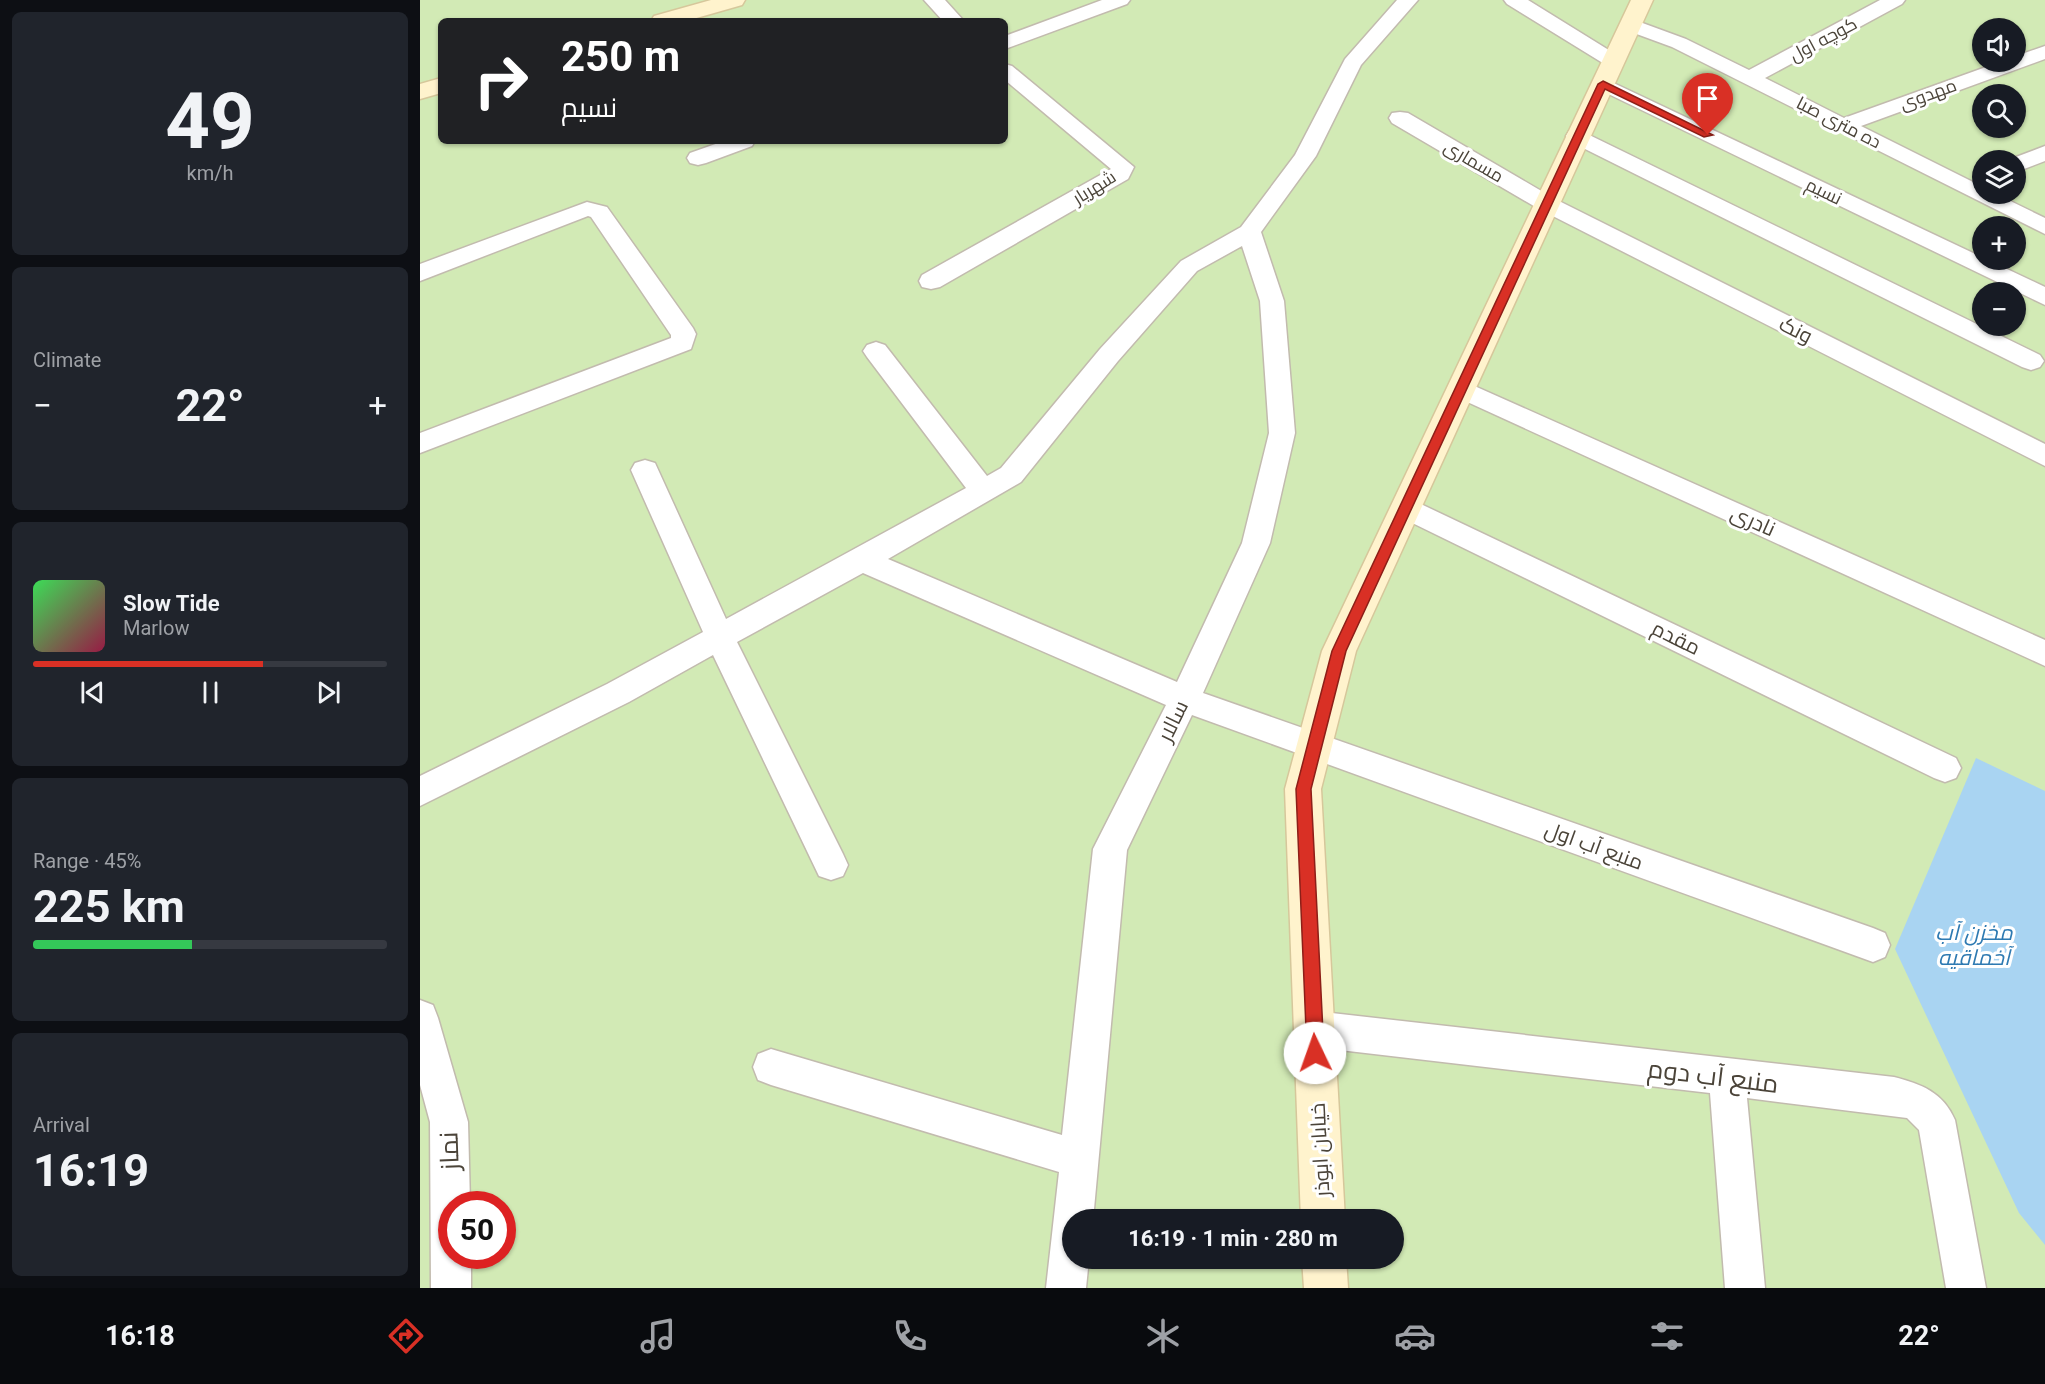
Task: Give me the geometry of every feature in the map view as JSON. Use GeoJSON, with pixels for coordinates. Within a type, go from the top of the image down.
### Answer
{"type":"FeatureCollection","features":[{"type":"Feature","properties":{"kind":"main road"},"geometry":{"type":"LineString","coordinates":[[672,18],[734,0]]}},
{"type":"Feature","properties":{"kind":"main road","name":"خیابان ابوذر"},"geometry":{"type":"LineString","coordinates":[[1322,1209],[1304,789],[1339,651],[1636,12]]}},
{"type":"Feature","properties":{"kind":"main road"},"geometry":{"type":"LineString","coordinates":[[420,92],[438,87]]}},
{"type":"Feature","properties":{"kind":"main road"},"geometry":{"type":"LineString","coordinates":[[1325,1269],[1326,1288]]}},
{"type":"Feature","properties":{"kind":"street"},"geometry":{"type":"LineString","coordinates":[[934,0],[951,18]]}},
{"type":"Feature","properties":{"kind":"street"},"geometry":{"type":"LineString","coordinates":[[1008,42],[1120,0]]}},
{"type":"Feature","properties":{"kind":"street"},"geometry":{"type":"LineString","coordinates":[[420,792],[618,693],[862,560],[1011,475],[1109,355],[1189,266],[1249,232],[1305,156],[1352,63],[1408,0]]}},
{"type":"Feature","properties":{"kind":"street","name":"نسیم"},"geometry":{"type":"LineString","coordinates":[[1514,0],[1608,73],[2045,297]]}},
{"type":"Feature","properties":{"kind":"street","name":"کوچه اول"},"geometry":{"type":"LineString","coordinates":[[1750,78],[1895,0]]}},
{"type":"Feature","properties":{"kind":"street","name":"ده متری صبا"},"geometry":{"type":"LineString","coordinates":[[1636,12],[1679,43],[1844,124],[1972,182]]}},
{"type":"Feature","properties":{"kind":"street","name":"مهدوی"},"geometry":{"type":"LineString","coordinates":[[1844,124],[2045,52]]}},
{"type":"Feature","properties":{"kind":"street","name":"شهریار"},"geometry":{"type":"LineString","coordinates":[[931,281],[1120,174],[1123,167],[1008,72]]}},
{"type":"Feature","properties":{"kind":"street","name":"مسماری"},"geometry":{"type":"LineString","coordinates":[[1400,118],[1547,204]]}},
{"type":"Feature","properties":{"kind":"street"},"geometry":{"type":"LineString","coordinates":[[1577,136],[2031,361]]}},
{"type":"Feature","properties":{"kind":"street"},"geometry":{"type":"LineString","coordinates":[[698,158],[736,144]]}},
{"type":"Feature","properties":{"kind":"street"},"geometry":{"type":"LineString","coordinates":[[2026,161],[2045,153]]}},
{"type":"Feature","properties":{"kind":"street","name":"ونک"},"geometry":{"type":"LineString","coordinates":[[1547,204],[2045,456]]}},
{"type":"Feature","properties":{"kind":"street","name":"ده متری صبا"},"geometry":{"type":"LineString","coordinates":[[2008,204],[2045,227]]}},
{"type":"Feature","properties":{"kind":"street"},"geometry":{"type":"LineString","coordinates":[[420,273],[587,209],[599,212],[684,334],[682,343],[668,350],[420,443]]}},
{"type":"Feature","properties":{"kind":"street","name":"سالار"},"geometry":{"type":"LineString","coordinates":[[1074,1209],[1110,849],[1184,699],[1256,543],[1282,433],[1272,301],[1249,232]]}},
{"type":"Feature","properties":{"kind":"street"},"geometry":{"type":"LineString","coordinates":[[876,351],[983,491]]}},
{"type":"Feature","properties":{"kind":"street","name":"نادری"},"geometry":{"type":"LineString","coordinates":[[1461,389],[2045,654]]}},
{"type":"Feature","properties":{"kind":"street"},"geometry":{"type":"LineString","coordinates":[[645,471],[720,638],[831,865]]}},
{"type":"Feature","properties":{"kind":"street","name":"مقدم"},"geometry":{"type":"LineString","coordinates":[[1406,508],[1945,768]]}},
{"type":"Feature","properties":{"kind":"street","name":"منبع آب اول"},"geometry":{"type":"LineString","coordinates":[[862,560],[1184,699],[1873,945]]}},
{"type":"Feature","properties":{"kind":"street","name":"نماز"},"geometry":{"type":"LineString","coordinates":[[420,1018],[448,1122],[451,1288]]}},
{"type":"Feature","properties":{"kind":"street","name":"منبع آب دوم"},"geometry":{"type":"LineString","coordinates":[[1314,1029],[1894,1096],[1917,1102],[1936,1120],[1966,1288]]}},
{"type":"Feature","properties":{"kind":"street"},"geometry":{"type":"LineString","coordinates":[[771,1067],[1079,1159]]}},
{"type":"Feature","properties":{"kind":"street"},"geometry":{"type":"LineString","coordinates":[[1727,1077],[1745,1288]]}},
{"type":"Feature","properties":{"kind":"street"},"geometry":{"type":"LineString","coordinates":[[1066,1288],[1068,1269]]}},
{"type":"Feature","properties":{"kind":"green space"},"geometry":{"type":"Polygon","coordinates":[[[420,0],[2045,0],[2045,1288],[420,1288],[420,0]]]}},
{"type":"Feature","properties":{"kind":"water","name":"مخزن آب آخماقیه"},"geometry":{"type":"Polygon","coordinates":[[[1976,758],[2045,791],[2045,1245],[2019,1213],[1895,949],[1976,758]]]}},
{"type":"Feature","properties":{"kind":"route"},"geometry":{"type":"LineString","coordinates":[[1315,1053],[1304,789],[1339,651],[1603,84],[1708,135]]}}]}
